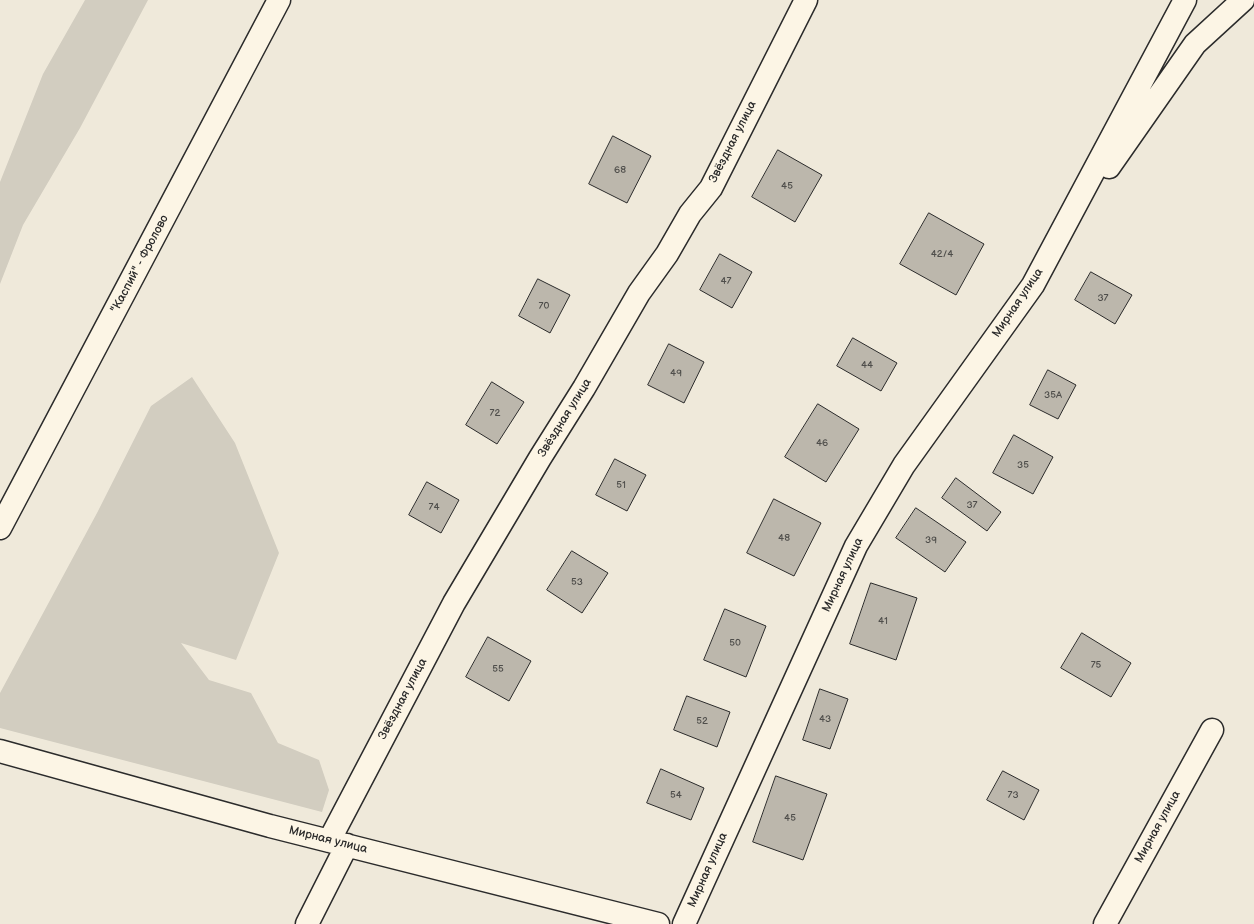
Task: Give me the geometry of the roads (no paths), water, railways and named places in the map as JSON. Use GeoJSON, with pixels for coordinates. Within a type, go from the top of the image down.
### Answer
{"type":"FeatureCollection","features":[{"type":"Feature","properties":{"kind":"street","name":"\"Каспий\" - Фролово"},"geometry":{"type":"LineString","coordinates":[[0,528],[279,0]]}},
{"type":"Feature","properties":{"kind":"street","name":"Звёздная улица"},"geometry":{"type":"LineString","coordinates":[[307,924],[338,843],[454,603],[540,458],[584,388],[639,293],[667,254],[690,214],[710,188],[806,0]]}},
{"type":"Feature","properties":{"kind":"street","name":"Мирная улица"},"geometry":{"type":"LineString","coordinates":[[684,924],[856,546],[904,465],[1033,285],[1185,0]]}},
{"type":"Feature","properties":{"kind":"street","name":"Мирная улица"},"geometry":{"type":"LineString","coordinates":[[1050,253],[1195,44],[1243,0]]}},
{"type":"Feature","properties":{"kind":"street","name":"Мирная улица"},"geometry":{"type":"LineString","coordinates":[[1105,924],[1212,730]]}},
{"type":"Feature","properties":{"kind":"street","name":"Мирная улица"},"geometry":{"type":"LineString","coordinates":[[0,751],[338,843],[658,924]]}}]}
